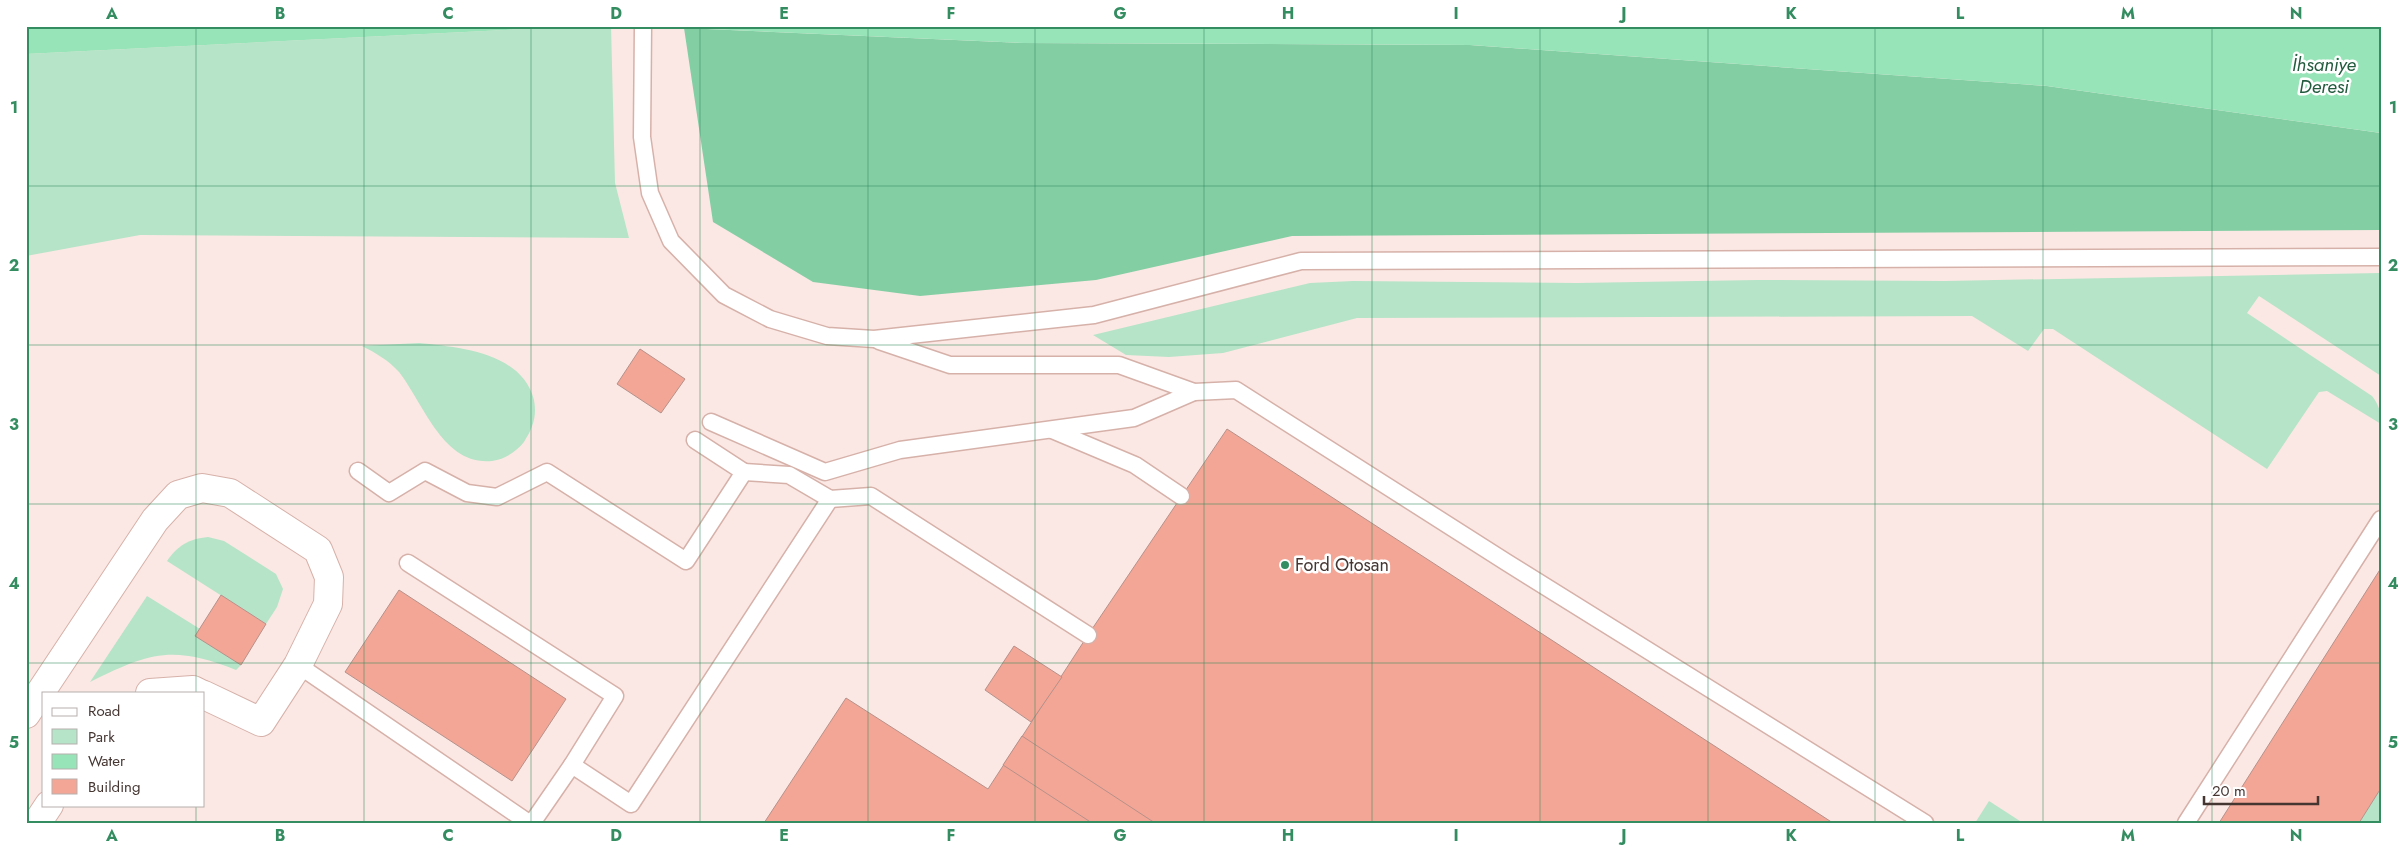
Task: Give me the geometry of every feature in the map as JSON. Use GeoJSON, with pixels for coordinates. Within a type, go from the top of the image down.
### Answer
{"type":"FeatureCollection","features":[{"type":"Feature","properties":{"kind":"street"},"geometry":{"type":"LineString","coordinates":[[26,714],[155,520],[178,495],[202,488],[230,493],[318,550],[329,577],[328,604],[298,665],[261,722],[205,695]]}},
{"type":"Feature","properties":{"kind":"street"},"geometry":{"type":"LineString","coordinates":[[164,692],[193,690],[197,692]]}},
{"type":"Feature","properties":{"kind":"street"},"geometry":{"type":"LineString","coordinates":[[37,823],[48,806]]}},
{"type":"Feature","properties":{"kind":"lane"},"geometry":{"type":"LineString","coordinates":[[643,26],[642,137],[650,193],[671,241],[724,295],[770,319],[828,336],[874,339],[1094,315],[1301,261],[2381,257]]}},
{"type":"Feature","properties":{"kind":"lane"},"geometry":{"type":"LineString","coordinates":[[874,339],[950,365],[1119,365],[1194,392]]}},
{"type":"Feature","properties":{"kind":"lane"},"geometry":{"type":"LineString","coordinates":[[711,422],[825,472],[900,450],[1134,418],[1194,392],[1236,390],[1506,562],[1925,823]]}},
{"type":"Feature","properties":{"kind":"lane"},"geometry":{"type":"LineString","coordinates":[[1051,429],[1135,465],[1181,496]]}},
{"type":"Feature","properties":{"kind":"lane"},"geometry":{"type":"LineString","coordinates":[[695,440],[744,472],[789,475],[830,499],[871,496],[1088,635]]}},
{"type":"Feature","properties":{"kind":"lane"},"geometry":{"type":"LineString","coordinates":[[358,470],[389,493],[425,471],[467,492],[497,497],[548,472],[686,561],[744,472]]}},
{"type":"Feature","properties":{"kind":"lane"},"geometry":{"type":"LineString","coordinates":[[572,765],[631,804],[830,499]]}},
{"type":"Feature","properties":{"kind":"lane"},"geometry":{"type":"LineString","coordinates":[[2186,823],[2381,519]]}},
{"type":"Feature","properties":{"kind":"lane"},"geometry":{"type":"LineString","coordinates":[[298,665],[531,823],[572,765],[616,696],[408,563]]}},
{"type":"Feature","properties":{"kind":"shaded area","name":"Ford Otosan"},"geometry":{"type":"Polygon","coordinates":[[[26,26],[2381,26],[2381,823],[26,823],[26,26]]]}},
{"type":"Feature","properties":{"kind":"shaded area"},"geometry":{"type":"Polygon","coordinates":[[[684,28],[1023,43],[1470,45],[2047,86],[2381,133],[2381,230],[1292,236],[1096,280],[920,296],[813,282],[713,222],[684,28]]]}},
{"type":"Feature","properties":{"kind":"green space"},"geometry":{"type":"Polygon","coordinates":[[[611,26],[615,183],[629,238],[140,235],[26,256],[26,54],[611,26]]]}},
{"type":"Feature","properties":{"kind":"green space"},"geometry":{"type":"Polygon","coordinates":[[[2381,273],[2381,376],[2259,296],[2247,313],[2372,396],[2381,416],[2381,424],[2327,391],[2319,392],[2267,469],[2053,329],[2044,329],[2028,351],[1972,316],[1357,318],[1223,353],[1169,357],[1126,355],[1093,335],[1310,283],[1353,281],[1577,283],[1757,280],[1945,281],[2381,273]]]}},
{"type":"Feature","properties":{"kind":"green space"},"geometry":{"type":"Polygon","coordinates":[[[419,343],[469,350],[487,355],[503,362],[516,371],[527,384],[534,400],[535,411],[534,422],[530,432],[517,449],[506,457],[492,461],[475,460],[460,454],[436,430],[399,372],[382,357],[362,346],[419,343]]]}},
{"type":"Feature","properties":{"kind":"green space"},"geometry":{"type":"Polygon","coordinates":[[[208,537],[224,541],[276,574],[283,589],[277,607],[266,624],[167,561],[175,551],[185,544],[195,539],[208,537]]]}},
{"type":"Feature","properties":{"kind":"green space"},"geometry":{"type":"Polygon","coordinates":[[[147,596],[200,629],[196,636],[241,665],[236,670],[195,657],[162,655],[129,664],[90,682],[147,596]]]}},
{"type":"Feature","properties":{"kind":"green space"},"geometry":{"type":"Polygon","coordinates":[[[2381,788],[2381,823],[2359,823],[2381,788]]]}},
{"type":"Feature","properties":{"kind":"green space"},"geometry":{"type":"Polygon","coordinates":[[[1989,801],[2023,823],[1975,823],[1989,801]]]}},
{"type":"Feature","properties":{"kind":"water"},"geometry":{"type":"Polygon","coordinates":[[[26,26],[584,26],[26,54],[26,26]]]}},
{"type":"Feature","properties":{"kind":"water","name":"İhsaniye Deresi"},"geometry":{"type":"Polygon","coordinates":[[[640,26],[2381,26],[2381,133],[2047,86],[1470,45],[1023,43],[640,26]]]}},
{"type":"Feature","properties":{"kind":"building"},"geometry":{"type":"Polygon","coordinates":[[[640,349],[685,379],[661,413],[617,384],[640,349]]]}},
{"type":"Feature","properties":{"kind":"building","name":"Ford Otosan"},"geometry":{"type":"Polygon","coordinates":[[[1227,429],[1833,823],[764,823],[846,698],[988,789],[1088,635],[1227,429]]]}},
{"type":"Feature","properties":{"kind":"building"},"geometry":{"type":"Polygon","coordinates":[[[2381,568],[2381,788],[2359,823],[2219,823],[2381,568]]]}},
{"type":"Feature","properties":{"kind":"building"},"geometry":{"type":"Polygon","coordinates":[[[399,590],[566,699],[512,781],[345,672],[399,590]]]}},
{"type":"Feature","properties":{"kind":"building"},"geometry":{"type":"Polygon","coordinates":[[[221,595],[266,624],[241,665],[195,636],[221,595]]]}},
{"type":"Feature","properties":{"kind":"building"},"geometry":{"type":"Polygon","coordinates":[[[1014,646],[1062,677],[1031,722],[985,690],[1014,646]]]}},
{"type":"Feature","properties":{"kind":"building"},"geometry":{"type":"Polygon","coordinates":[[[1022,736],[1155,823],[1092,823],[1003,765],[1022,736]]]}},
{"type":"Feature","properties":{"kind":"place","name":"Ford Otosan"},"geometry":{"type":"Point","coordinates":[1285,565]}}]}
